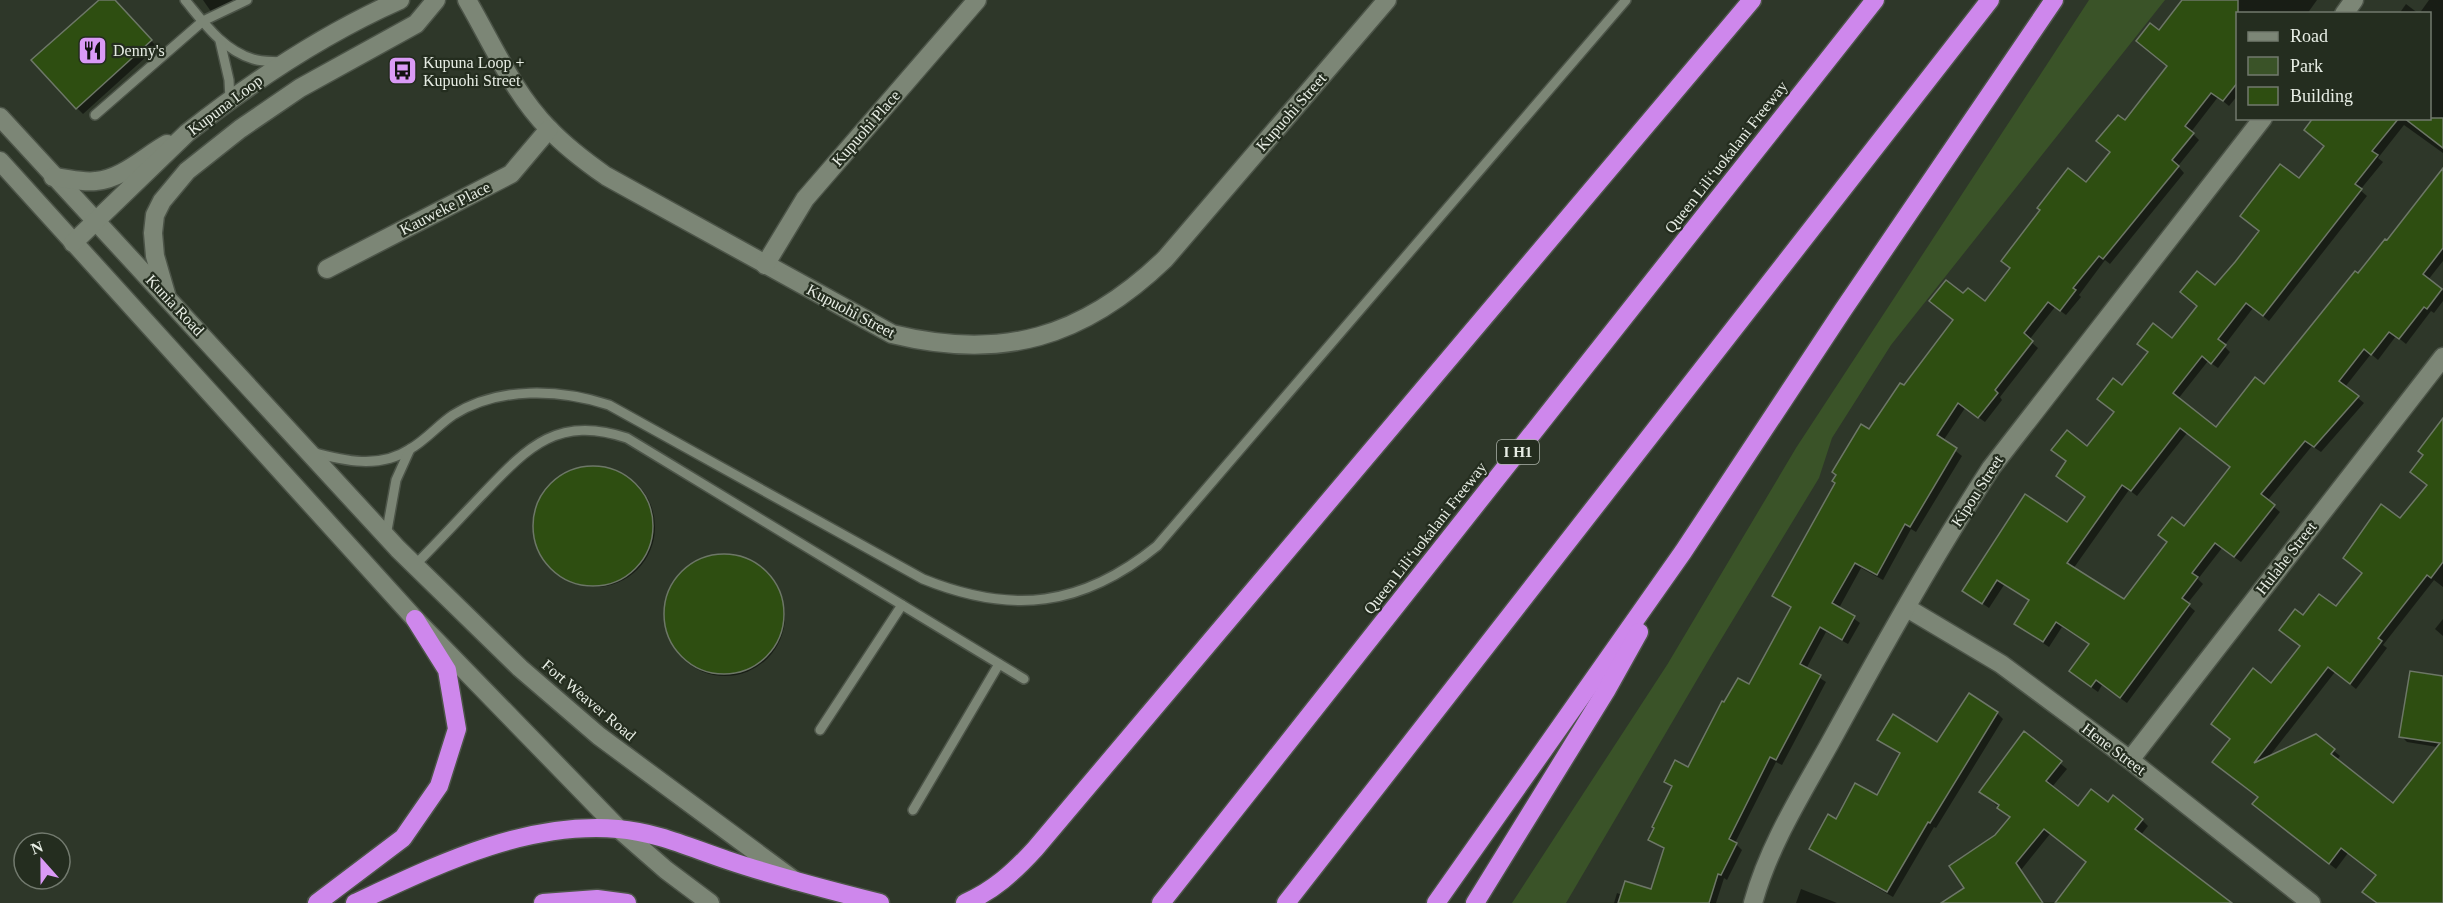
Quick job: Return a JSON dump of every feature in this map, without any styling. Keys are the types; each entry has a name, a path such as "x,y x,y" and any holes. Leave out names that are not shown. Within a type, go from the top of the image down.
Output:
{"highway":[{"path":"965,903 982,896 1001,882 1035,849 1752,0"},
{"name":"Queen Liliʻuokalani Freeway","path":"1161,903 1875,0"},
{"path":"1286,903 1990,0"},
{"path":"1436,903 1683,552 1856,291 2054,0"},
{"path":"1475,903 1606,692 1683,552"},
{"path":"317,903 403,838 440,786 456,729 447,670 415,620"},
{"path":"355,903 467,853 525,836 574,830 619,829 682,842 725,860 796,882 880,903"},
{"name":"Fort Weaver Road","path":"796,882 831,903"},
{"path":"543,903 597,899 627,903"}],"street":[{"name":"Kupuna Loop","path":"73,243 188,133 230,101 284,62 329,34 400,0"},
{"name":"Kupuna Loop","path":"166,296 156,256 153,233 155,215 162,201 187,171 240,129 300,88 416,24 436,0"},
{"name":"Kupuohi Street","path":"467,0 534,113 580,158 606,176 892,334 928,343 965,346 1002,345 1039,337 1074,324 1108,307 1138,285 1165,259 1387,0"},
{"name":"Kupuohi Place","path":"765,265 805,199 977,0"},
{"name":"Kunia Road","path":"0,117 348,494"},
{"name":"Kipou Street","path":"1754,903 1770,852 1847,711 1958,519 1991,468 2261,120"},
{"name":"Kauweke Place","path":"327,269 511,174 549,129"},
{"path":"53,177 88,182 110,178 188,133"},
{"name":"Kunia Road","path":"0,161 415,620"},
{"name":"Hulahe Street","path":"2130,760 2443,357"},
{"name":"Fort Weaver Road","path":"348,494 414,566 520,668 599,736 796,882"},
{"name":"Hene Street","path":"1908,608 2001,664 2130,760 2311,903"},
{"path":"415,620 619,829 666,870 710,903"}],"lane":[{"path":"185,0 220,41 255,60 284,62"},
{"path":"95,115 203,21 247,0"},
{"path":"310,452 366,462 388,459 410,449 454,414 479,403 506,396 560,393 609,405 923,579 952,591 1014,602 1076,593 1106,581 1133,566 1157,546 1626,0"},
{"path":"220,41 229,80 230,101"},
{"path":"414,566 528,449 541,441 562,434 584,430 598,431 627,438 1024,679"},
{"path":"386,536 396,480 410,449"},
{"path":"820,730 902,605"},
{"path":"913,810 999,664"}],"green space":[{"path":"2089,0 2165,0 1891,345 1832,438 1819,478 1566,903 1512,903 1667,665 1796,448"}],"building":[{"name":"Denny's","path":"99,0 115,0 152,40 76,109 31,60"},
{"path":"2182,0 2238,0 2236,85 2223,101 2211,93 2185,126 2194,133 2172,160 2179,166 2103,259 2099,256 2073,288 2076,290 2060,311 2048,302 2024,333 2033,341 1995,390 1998,393 1978,418 1958,403 1937,435 1957,448 1910,527 1905,524 1877,575 1855,563 1832,603 1855,616 1842,640 1820,627 1800,664 1821,675 1776,760 1770,757 1729,839 1737,843 1721,875 1718,874 1709,903 1618,903 1625,881 1651,889 1664,848 1648,840 1672,786 1664,782 1675,760 1688,767 1722,701 1724,702 1738,678 1749,684 1791,607 1772,596 1835,483 1832,481 1836,475 1832,472 1861,424 1869,429 1900,383 1904,385 1953,320 1929,301 1946,280 1963,293 1968,288 1985,301 2010,268 2001,261 2040,210 2037,208 2068,168 2086,182 2110,152 2096,141 2118,115 2125,120 2167,66 2136,41 2150,23 2159,30"},
{"path":"2443,118 2443,148 2407,120"},
{"path":"2312,120 2397,120 2372,151 2378,155 2355,184 2362,189 2263,316 2246,303 2218,339 2226,345 2211,364 2202,356 2173,393 2216,427 2255,377 2264,384 2355,271 2358,273 2385,239 2387,240 2443,168 2443,248 2423,274 2442,289 2427,309 2424,307 2399,339 2389,332 2371,355 2364,349 2339,381 2359,396 2314,447 2305,441 2261,494 2275,505 2234,557 2215,543 2192,573 2198,577 2182,598 2190,604 2120,698 2096,680 2091,687 2069,671 2089,644 2056,622 2043,642 2014,624 2029,600 1997,580 1982,604 1962,591 2025,494 2067,522 2085,497 2056,476 2066,461 2051,450 2067,430 2087,446 2114,412 2097,399 2113,378 2122,385 2148,352 2137,344 2153,323 2172,338 2197,306 2180,292 2197,271 2215,285 2259,231 2240,216 2280,164 2299,178 2324,146 2304,130","holes":["2180,428 2230,467 2184,526 2172,517 2158,535 2167,542 2124,599 2067,563 2122,485 2131,491"]},
{"path":"2443,418 2443,562 2431,578 2427,575 2378,638 2382,641 2350,684 2328,667 2254,763 2316,734 2335,749 2331,754 2393,803 2440,743 2399,737 2410,671 2443,676 2443,903 2377,903 2362,892 2376,875 2341,848 2329,864 2252,804 2258,797 2212,762 2230,739 2211,724 2253,668 2271,683 2300,646 2279,630 2295,609 2303,615 2319,594 2336,606 2362,573 2343,558 2381,504 2400,518 2427,485 2410,472 2423,455 2418,451"},
{"path":"593,466 616,470 636,483 649,503 653,526 649,549 636,569 616,582 593,586 570,582 550,569 537,549 533,526 537,503 550,483 570,470"},
{"path":"724,554 747,558 767,571 780,591 784,614 780,637 767,657 747,670 724,674 701,670 681,657 668,637 664,614 668,591 681,571 701,558"},
{"path":"1969,693 1998,712 1930,823 1928,822 1887,892 1809,849 1828,814 1836,819 1855,783 1877,795 1900,753 1877,740 1893,714 1937,742"},
{"path":"2024,731 2062,761 2046,781 2078,806 2091,789 2108,802 2113,795 2143,819 2135,829 2232,903 2055,903 2086,862 2044,829 2016,863 2043,903 1941,903 1964,888 1949,866 1995,835 2010,817 1997,808 1999,805 1979,792"}],"place":[{"name":"Denny's","path":"92,50"},
{"name":"Kupuna Loop + Kupuohi Street","path":"402,71"}]}
